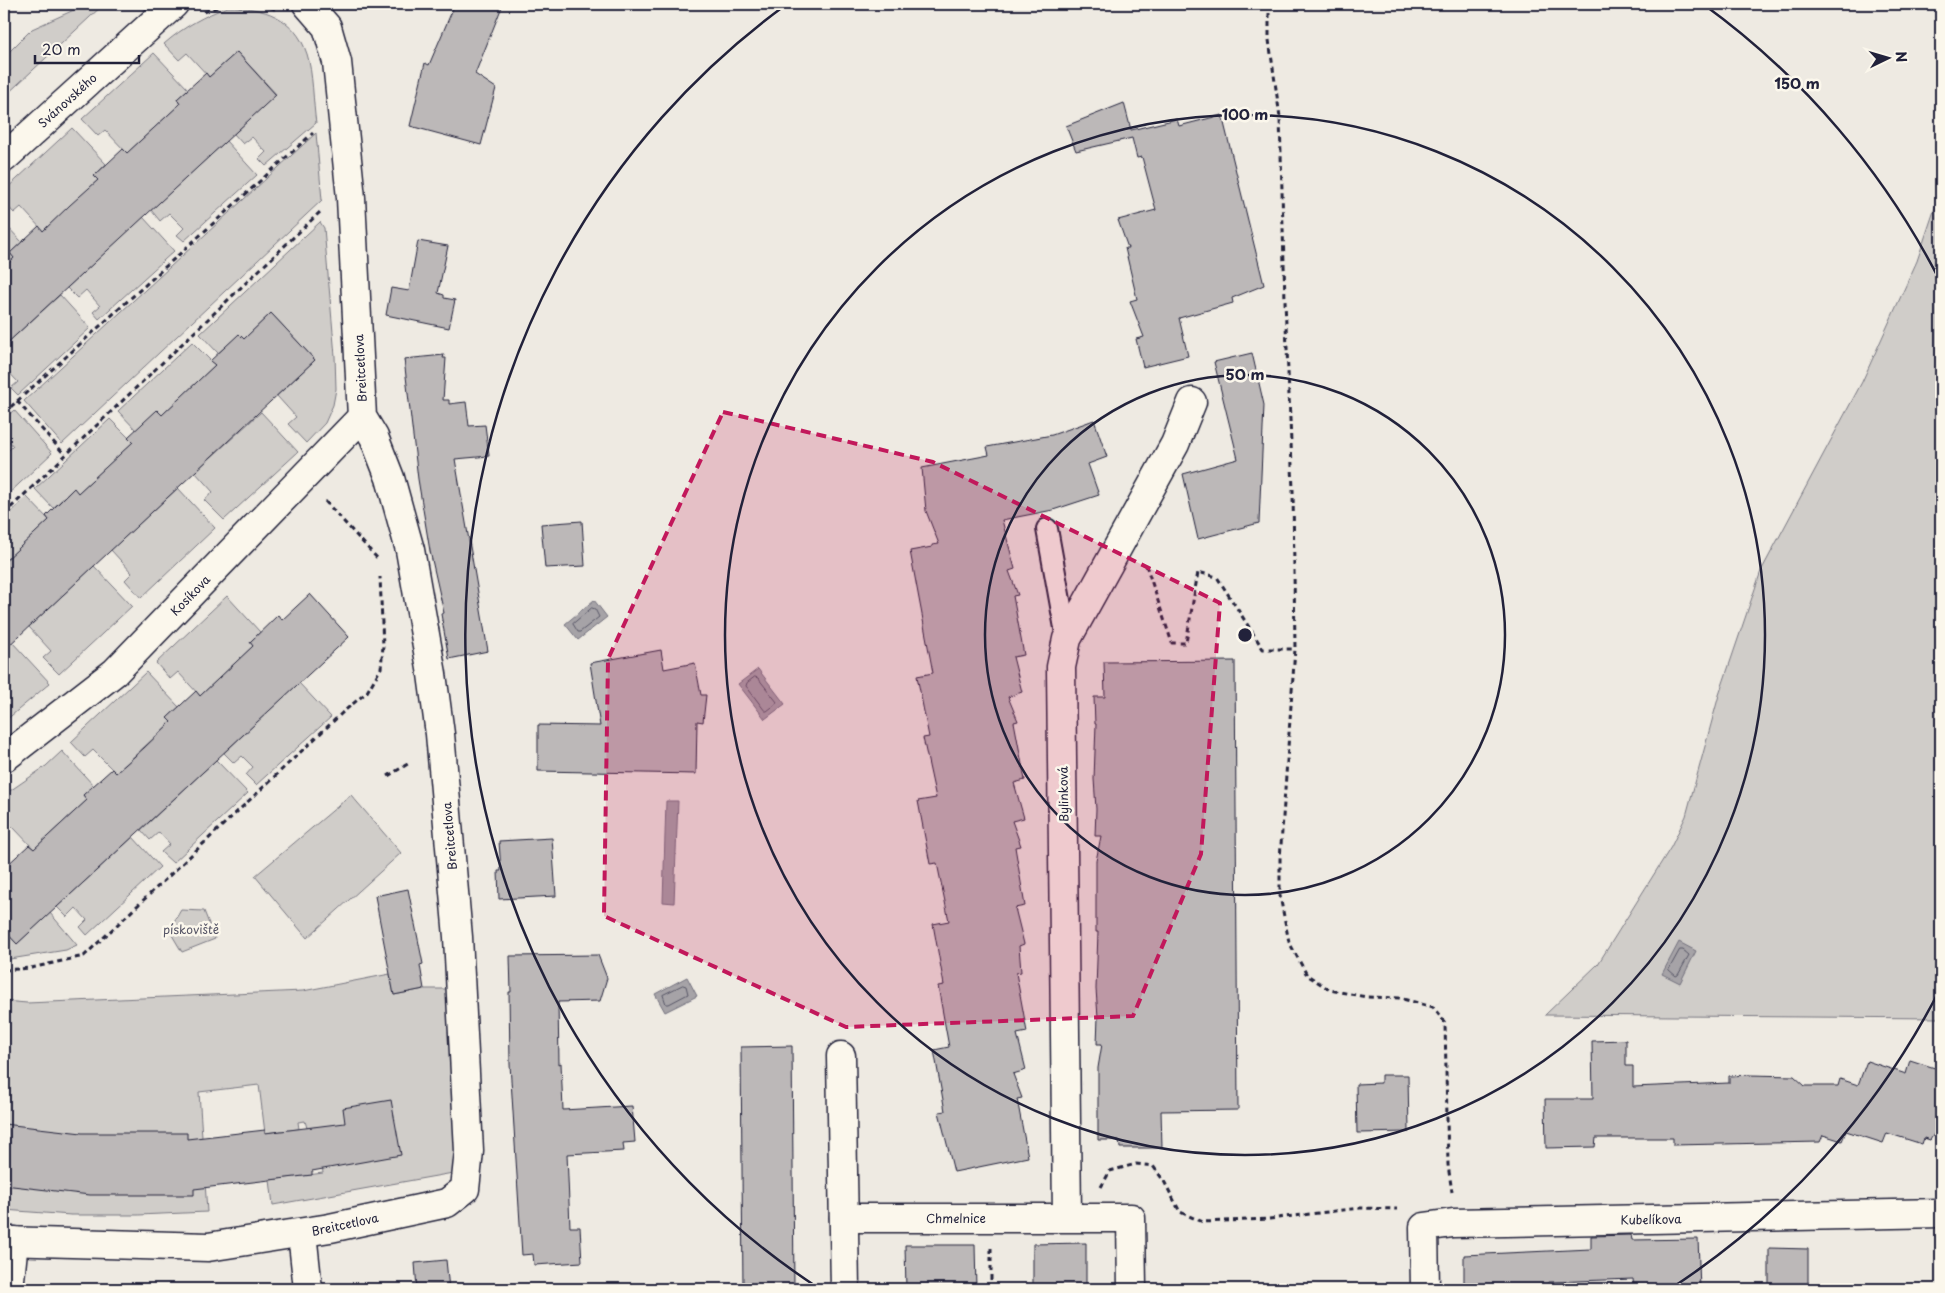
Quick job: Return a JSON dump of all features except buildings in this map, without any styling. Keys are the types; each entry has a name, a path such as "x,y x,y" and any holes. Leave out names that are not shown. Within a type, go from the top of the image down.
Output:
{"street":[{"name":"Svánovského","path":"4,158 174,4"},
{"name":"Breitcetlova","path":"9,1241 208,1247 302,1233 447,1203 464,1189 469,1151 457,928 440,734 432,674 410,550 390,478 374,437 362,417 351,198 338,62 327,27 307,4"},
{"name":"Bylinková","path":"1068,1217 1061,667 1067,639 1174,444 1192,402"},
{"name":"Kosíkova","path":"4,758 115,672 362,417"},
{"path":"841,1056 845,1289"},
{"name":"Kubelíkova","path":"1424,1227 1453,1223 1941,1213"},
{"name":"Chmelnice","path":"844,1218 1131,1218 1132,1289"},
{"path":"1424,1227 1425,1289"},
{"path":"302,1233 308,1289"},
{"path":"9,1241 9,1289"}],"lane":[{"path":"1047,529 1067,639"}],"path":[{"path":"1269,4 1268,40 1280,117 1293,490 1294,649 1280,860 1280,896 1290,942 1308,975 1330,990 1366,997 1399,998 1433,1007 1444,1023 1448,1164 1452,1194"},
{"path":"4,413 313,132"},
{"path":"4,514 326,206 351,198"},
{"path":"17,401 65,455"},
{"path":"320,495 379,561 380,566"},
{"path":"1123,536 1140,549 1172,643 1186,643 1198,572 1217,577 1263,649 1294,649"},
{"path":"4,970 31,968 84,956 342,713 367,692 381,668 383,646 380,572"},
{"path":"1098,1217 1101,1187 1110,1170 1136,1164 1153,1166 1164,1181 1180,1212 1202,1222 1269,1219 1360,1208 1408,1209 1424,1227"},
{"path":"991,1256 992,1289"}],"highlighted area":[{"path":"723,412 933,462 1220,603 1201,854 1133,1016 846,1027 604,916 608,659"}],"green space":[{"path":"87,4 104,4 4,97 4,57 32,29"},
{"path":"228,7 265,12 286,23 302,41 309,61 316,123 266,166 259,159 266,152 252,137 243,144 234,134 276,94 237,52 209,77 187,53 179,60 164,44 194,22"},
{"path":"154,53 188,89 177,99 180,104 127,153 105,130 98,136 82,119"},
{"path":"72,128 106,164 94,176 98,180 43,231 21,207 14,213 4,202 4,191"},
{"path":"316,133 322,200 62,444 24,401"},
{"path":"226,141 257,175 184,241 177,235 184,228 169,213 160,221 151,210"},
{"path":"1941,190 1941,1018 1545,1015 1598,964 1671,847 1686,816 1719,695 1761,571 1862,382 1917,261"},
{"path":"143,217 174,251 99,319 93,312 100,306 86,290 77,298 67,288"},
{"path":"320,222 324,228 336,389 333,405 325,423 306,443 288,424 296,417 277,396 315,360 271,313 244,339 239,335 218,353 200,334"},
{"path":"4,223 22,242 10,253 14,258 4,267"},
{"path":"60,295 90,328 18,395 11,388 18,382 4,367 4,346"},
{"path":"192,342 215,365 162,415 136,430 118,411"},
{"path":"14,410 52,453 4,498 4,455 13,446 4,435 4,419"},
{"path":"261,412 298,452 224,520 204,500 213,492 195,472"},
{"path":"110,419 133,442 78,493 73,489 53,508 35,489"},
{"path":"178,488 215,528 141,598 125,580 132,573 111,550"},
{"path":"27,497 49,520 4,562 4,519"},
{"path":"94,566 132,606 59,674 43,658 51,651 29,627"},
{"path":"227,596 260,632 250,642 253,646 200,696 178,672 170,679 156,663"},
{"path":"12,642 50,683 5,721 4,650"},
{"path":"146,672 179,707 167,718 171,722 116,773 93,750 85,757 71,742"},
{"path":"299,683 331,717 256,785 246,775 253,767 242,756 234,763 224,753"},
{"path":"62,751 94,786 83,795 87,800 34,849 12,826 4,833 4,795 46,766"},
{"path":"216,760 248,793 173,863 161,852 170,844 159,832 150,840 141,830"},
{"path":"351,795 401,853 307,938 255,876"},
{"path":"133,837 160,867 87,935 80,927 87,920 76,908 67,917 57,907"},
{"name":"pískoviště","path":"181,910 204,911 215,939 182,952 169,930"},
{"path":"50,913 77,945 66,950 4,960 4,930 17,944"},
{"path":"390,974 394,995 424,989 448,989 458,1167 453,1173 273,1205 270,1180 323,1173 317,1127 307,1128 305,1121 298,1122 299,1129 265,1133 259,1085 199,1092 207,1212 71,1215 4,1210 4,1001 27,1003 303,991"}],"water":[{"path":"594,600 607,617 578,640 565,624"},
{"path":"758,669 785,704 765,719 738,684"},
{"path":"666,801 678,801 674,903 663,902"},
{"path":"1679,942 1696,951 1680,983 1662,974"},
{"path":"687,977 697,996 665,1012 655,994"}]}
